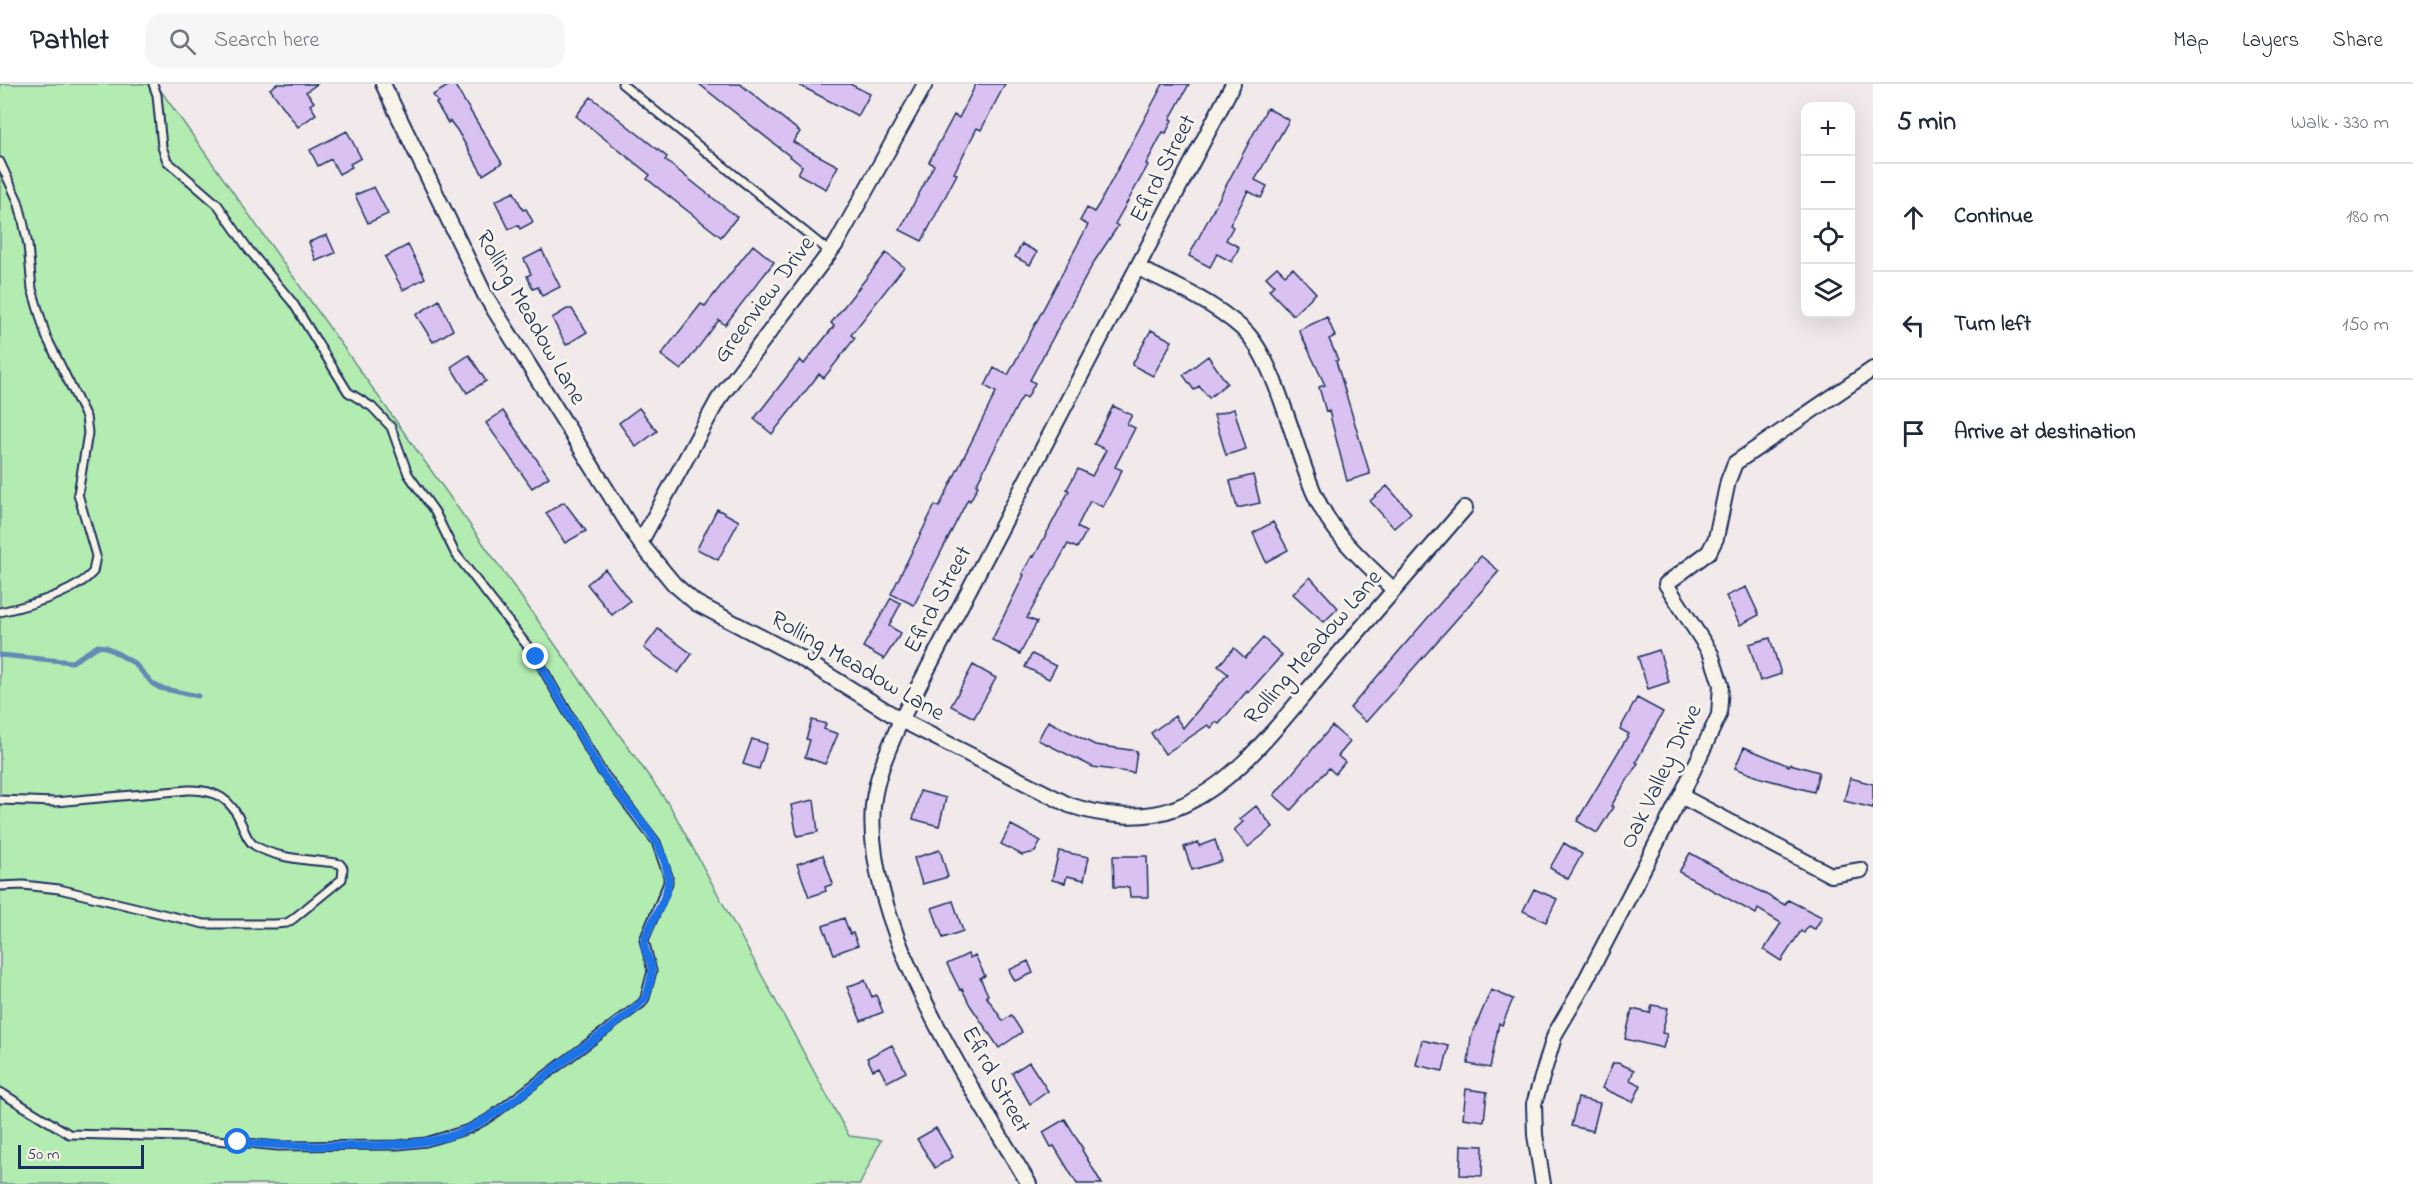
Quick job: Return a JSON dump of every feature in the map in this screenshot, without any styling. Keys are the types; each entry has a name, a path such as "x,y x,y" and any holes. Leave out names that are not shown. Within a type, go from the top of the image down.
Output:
{"street":[{"name":"Rolling Meadow Lane","path":"383,84 485,295 640,543 674,584 696,603 799,657 901,720 1069,805 1094,814 1148,814 1174,808 1198,797 1221,782 1241,764 1465,508"},
{"name":"Greenview Drive","path":"640,543 718,400 830,252 925,84"},
{"name":"Efird Street","path":"1029,1184 968,1080 906,961 881,885 872,832 877,779 901,720 1233,84"},
{"path":"1138,268 1186,290 1214,307 1245,332 1265,359 1314,493 1329,523 1351,550 1394,590"},
{"name":"Oak Valley Drive","path":"1543,1184 1535,1135 1534,1104 1555,1034 1578,995 1681,796 1719,716 1721,685 1711,654 1666,584 1709,552 1716,538 1728,481 1735,463 1873,369"},
{"path":"1681,796 1831,875 1861,870"}],"lane":[{"path":"0,1092 61,1130 79,1135 185,1137 278,1146 398,1145 426,1142 448,1136 469,1129 510,1104 538,1080 642,1003 652,971 644,940 668,884 668,876 656,842 600,770 536,657 455,553 435,512 408,474 391,427 372,407 348,392 293,303 249,250 219,205 167,161 162,147 158,95 153,84"},
{"path":"622,84 830,252"},
{"path":"0,162 18,201 22,216 28,245 32,289 46,336 86,417 88,433 78,494 96,556 93,572 78,584 48,598 0,612"},
{"path":"0,800 55,802 188,790 217,793 230,803 249,840 254,845 279,854 340,864 343,874 342,879 293,919 287,923 275,924 204,924 59,889 23,885 0,886"}],"green space":[{"path":"0,84 156,84 670,806 849,1136 881,1140 860,1184 0,1184"}],"building":[{"path":"277,84 317,84 306,92 314,102 310,105 316,114 298,127 270,89"},
{"path":"454,84 502,163 483,175 457,130 450,121 448,123 433,95"},
{"path":"699,84 740,84 800,132 793,142 838,166 826,189 798,174 802,166"},
{"path":"797,84 850,84 870,94 858,116"},
{"path":"976,84 1005,84 981,130 977,128 954,173 957,174 922,241 900,230 934,165 929,162 954,115 959,118"},
{"path":"1163,84 1189,84 1170,119 1172,120 1166,133 1163,132 1146,164 1148,165 1115,224 1118,226 1094,262 1030,380 1035,383 1027,398 1023,396 1018,404 976,485 978,486 970,501 968,499 914,605 891,594 935,505 939,507 996,392 985,386 994,368 1008,375 1088,225 1080,221 1087,208 1094,212 1099,204"},
{"path":"591,97 667,157 665,160 737,217 721,237 647,179 650,175 576,116"},
{"path":"1267,108 1289,120 1255,180 1267,186 1261,198 1248,191 1230,225 1233,227 1226,240 1239,247 1232,262 1217,254 1210,267 1189,256"},
{"path":"347,131 361,158 350,164 352,167 339,174 331,159 318,166 310,150"},
{"path":"374,187 388,214 368,223 355,195"},
{"path":"514,192 523,210 526,209 533,222 520,229 518,225 509,229 495,201"},
{"path":"327,235 335,253 316,261 309,242"},
{"path":"1022,244 1037,252 1030,265 1015,257"},
{"path":"408,245 425,278 403,290 385,257"},
{"path":"753,245 774,262 725,325 719,320 681,370 661,355 701,304 705,306"},
{"path":"542,250 560,287 542,296 538,287 533,289 527,276 531,274 524,259"},
{"path":"886,253 904,267 851,335 855,338 824,378 819,374 772,434 754,419 800,360 804,364 834,326 831,323"},
{"path":"1277,267 1285,275 1293,268 1316,293 1293,315 1269,290 1274,285 1266,277"},
{"path":"439,300 453,330 433,342 416,315"},
{"path":"567,309 572,309 587,332 566,345 552,318"},
{"path":"1327,317 1335,336 1329,339 1338,360 1336,361 1370,474 1347,481 1329,411 1326,412 1319,387 1325,385 1299,330"},
{"path":"1151,330 1172,341 1153,376 1132,365"},
{"path":"469,355 486,381 467,393 451,367"},
{"path":"1208,356 1227,383 1209,398 1199,386 1194,390 1183,375"},
{"path":"1113,406 1132,415 1127,424 1135,428 1115,467 1122,470 1103,507 1090,501 1077,527 1086,532 1077,548 1068,544 1028,616 1027,618 1037,622 1020,654 992,640 1024,575 1022,574 1032,556 1034,557 1078,469 1092,476 1106,450 1094,444"},
{"path":"639,408 657,431 636,447 619,423"},
{"path":"1234,409 1246,449 1226,455 1214,415"},
{"path":"503,411 549,477 532,488 486,423"},
{"path":"1253,475 1260,503 1237,508 1230,481"},
{"path":"1387,486 1411,513 1394,528 1370,501"},
{"path":"564,502 586,531 565,543 546,513"},
{"path":"717,509 739,521 718,560 697,549"},
{"path":"1273,522 1288,550 1266,562 1253,533"},
{"path":"1481,556 1499,571 1366,722 1350,708"},
{"path":"605,569 630,601 612,615 587,584"},
{"path":"1310,577 1338,608 1324,622 1293,594"},
{"path":"1746,587 1759,615 1740,625 1726,596"},
{"path":"891,598 901,603 889,626 901,633 884,659 863,647"},
{"path":"658,629 692,654 678,673 644,648"},
{"path":"1263,638 1282,655 1219,724 1216,722 1211,728 1208,725 1165,754 1151,733 1175,716 1183,728 1228,674 1218,666 1234,648 1245,658"},
{"path":"1770,638 1781,674 1760,681 1749,644"},
{"path":"1659,650 1669,682 1648,689 1638,657"},
{"path":"1032,654 1056,666 1049,679 1025,667"},
{"path":"973,665 996,678 974,718 951,706"},
{"path":"1637,698 1663,712 1636,762 1638,763 1597,833 1577,821 1629,734 1620,729"},
{"path":"812,720 826,724 824,729 838,734 825,764 805,757 810,740 806,739"},
{"path":"1048,721 1095,745 1137,751 1134,773 1093,767 1038,740"},
{"path":"1332,726 1350,742 1338,756 1345,762 1335,774 1329,768 1291,810 1274,795"},
{"path":"752,739 767,744 759,769 743,764"},
{"path":"1744,747 1789,766 1790,764 1819,772 1814,792 1761,778 1735,768"},
{"path":"1850,778 1873,784 1873,808 1844,801"},
{"path":"920,791 946,798 939,826 913,819"},
{"path":"814,800 818,832 797,836 791,805"},
{"path":"1256,806 1273,827 1248,847 1234,830 1243,822 1240,819"},
{"path":"1011,825 1041,841 1035,852 1022,855 1001,844"},
{"path":"1215,840 1222,861 1192,870 1184,847 1198,842 1199,846"},
{"path":"1564,843 1582,854 1568,879 1550,868"},
{"path":"940,850 948,877 922,884 914,858"},
{"path":"1059,851 1089,857 1084,880 1067,876 1065,883 1052,880"},
{"path":"1690,853 1785,905 1788,900 1822,917 1815,929 1808,926 1804,933 1801,931 1781,961 1764,950 1781,923 1758,909 1756,914 1679,872"},
{"path":"823,855 833,884 825,887 826,891 809,897 797,864"},
{"path":"1113,856 1147,856 1148,897 1130,897 1129,887 1114,887"},
{"path":"1534,889 1557,899 1546,922 1523,911"},
{"path":"953,901 963,931 943,938 932,908"},
{"path":"844,918 850,934 853,933 858,945 834,954 823,926"},
{"path":"968,954 970,958 975,955 985,976 980,978 988,995 986,996 1003,1021 1011,1015 1022,1032 999,1048 962,989 960,990 947,964"},
{"path":"1028,961 1033,973 1015,981 1009,970"},
{"path":"865,980 872,997 876,995 883,1012 861,1021 847,987"},
{"path":"1491,990 1513,999 1502,1025 1499,1023 1490,1068 1468,1064 1471,1037"},
{"path":"1652,1005 1668,1008 1662,1033 1667,1034 1663,1048 1625,1039 1632,1009 1650,1013"},
{"path":"1422,1040 1449,1046 1443,1071 1416,1065"},
{"path":"892,1045 906,1072 887,1082 879,1067 873,1070 867,1058"},
{"path":"1029,1062 1048,1091 1030,1104 1012,1073"},
{"path":"1613,1063 1634,1070 1630,1080 1641,1085 1633,1102 1602,1088"},
{"path":"1466,1089 1487,1092 1484,1121 1463,1118"},
{"path":"1578,1098 1600,1103 1593,1131 1571,1126"},
{"path":"1065,1119 1102,1184 1077,1184 1054,1146 1051,1147 1043,1132"},
{"path":"936,1128 953,1157 935,1168 917,1139"},
{"path":"1461,1145 1483,1146 1482,1176 1460,1175"}],"waterway":[{"path":"0,655 72,662 98,646 106,647 134,663 153,684 160,688 198,696"}],"route":[{"path":"238,1142 278,1146 398,1145 426,1142 469,1129 510,1104 531,1085 642,1003 652,971 644,940 667,890 668,876 665,865 656,842 600,770 536,657"}]}
